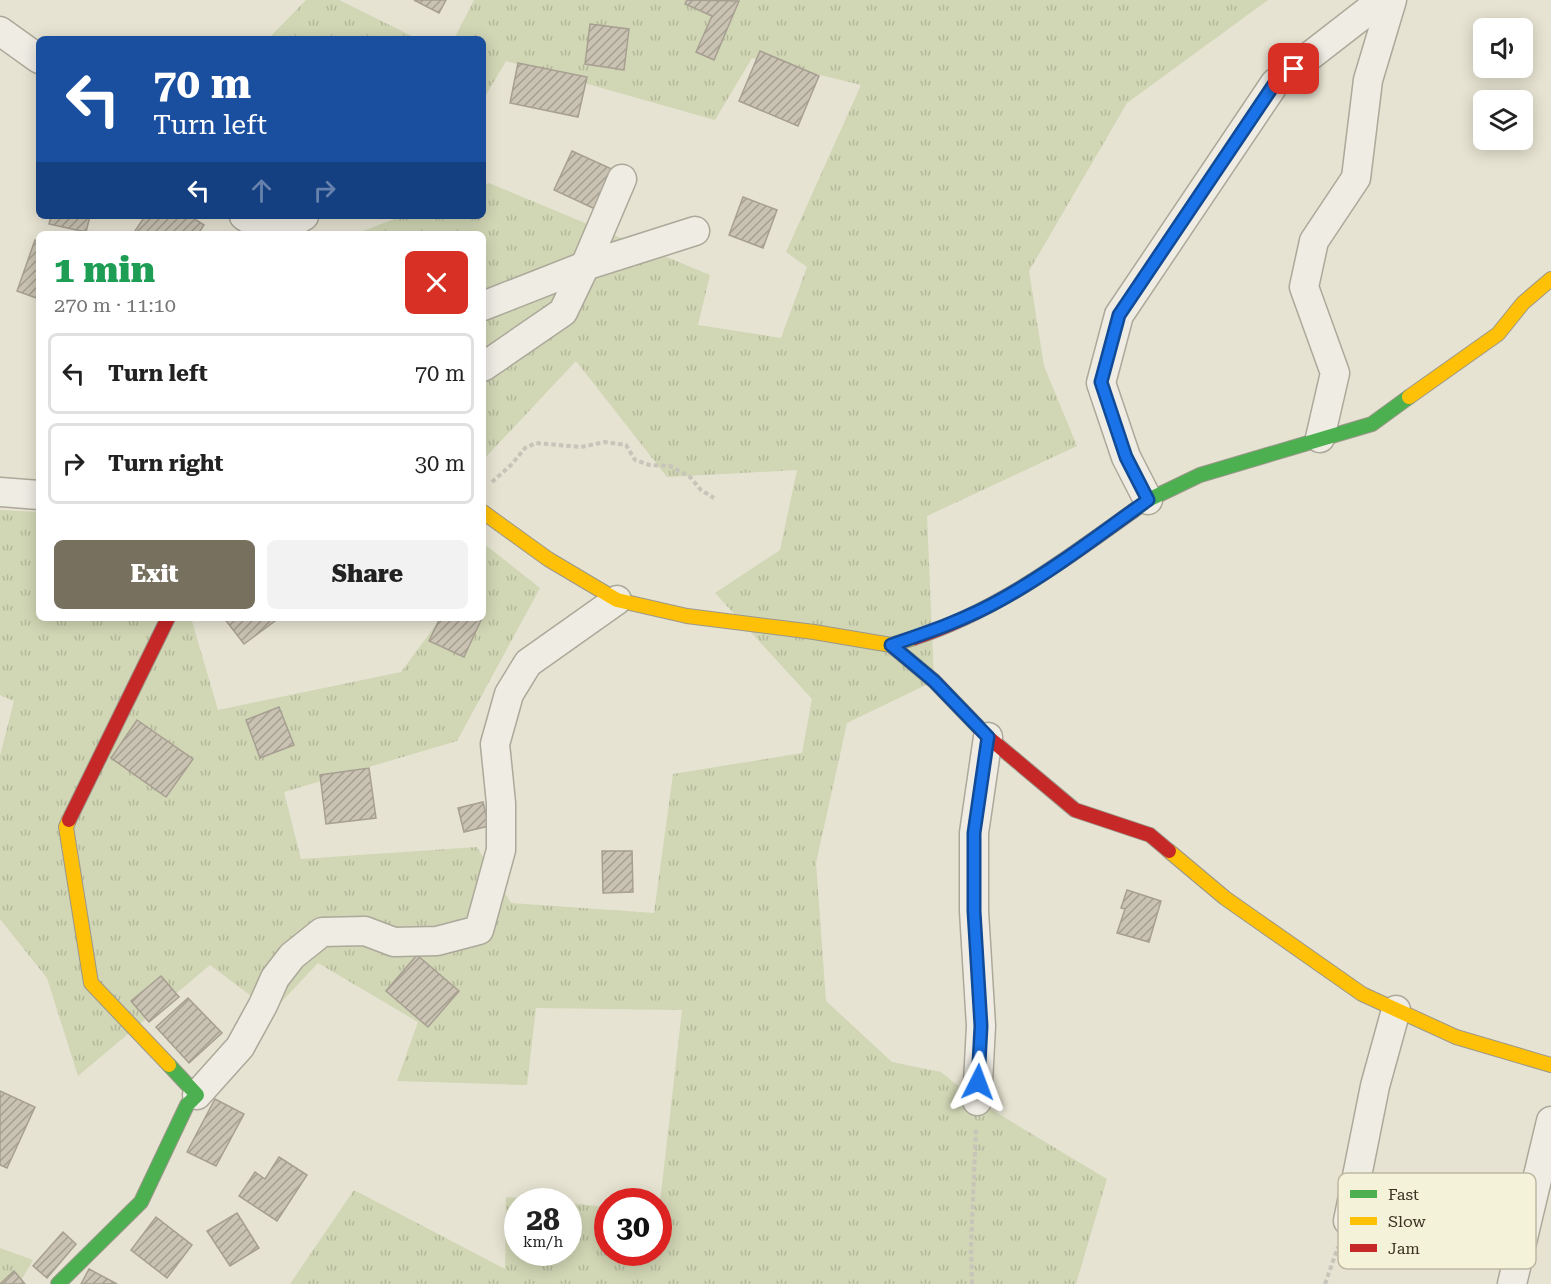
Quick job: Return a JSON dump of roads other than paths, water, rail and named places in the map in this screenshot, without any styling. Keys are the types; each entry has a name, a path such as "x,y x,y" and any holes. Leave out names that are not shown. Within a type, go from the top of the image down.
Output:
{"street":[{"path":"1148,500 1126,457 1101,382 1119,315 1275,83 1382,0"},
{"path":"1320,438 1335,373 1304,287 1314,241 1356,178 1368,80 1392,0"},
{"path":"0,31 36,57"},
{"path":"486,365 563,312 622,179"},
{"path":"249,219 268,231"},
{"path":"275,231 299,219"},
{"path":"486,305 585,266 695,231"},
{"path":"486,514 548,559 617,600 687,616 814,632 891,645 941,628 1001,600 1055,567 1148,500 1200,475 1372,424 1498,334 1523,303 1551,279"},
{"path":"0,492 36,495"},
{"path":"57,1284 141,1202 187,1105 240,1047 275,978 292,956 322,932 365,931 394,942 437,941 479,930 501,850 501,803 495,744 509,693 528,663 617,600"},
{"path":"167,621 66,827 91,983 197,1095"},
{"path":"891,645 934,681 988,737 1075,810 1150,835 1225,898 1362,994 1455,1037 1551,1065"},
{"path":"977,1101 981,1026 974,911 974,833 988,737"},
{"path":"1358,1173 1375,1086 1396,1010"},
{"path":"1536,1184 1551,1121"},
{"path":"1512,1284 1516,1269"}]}
